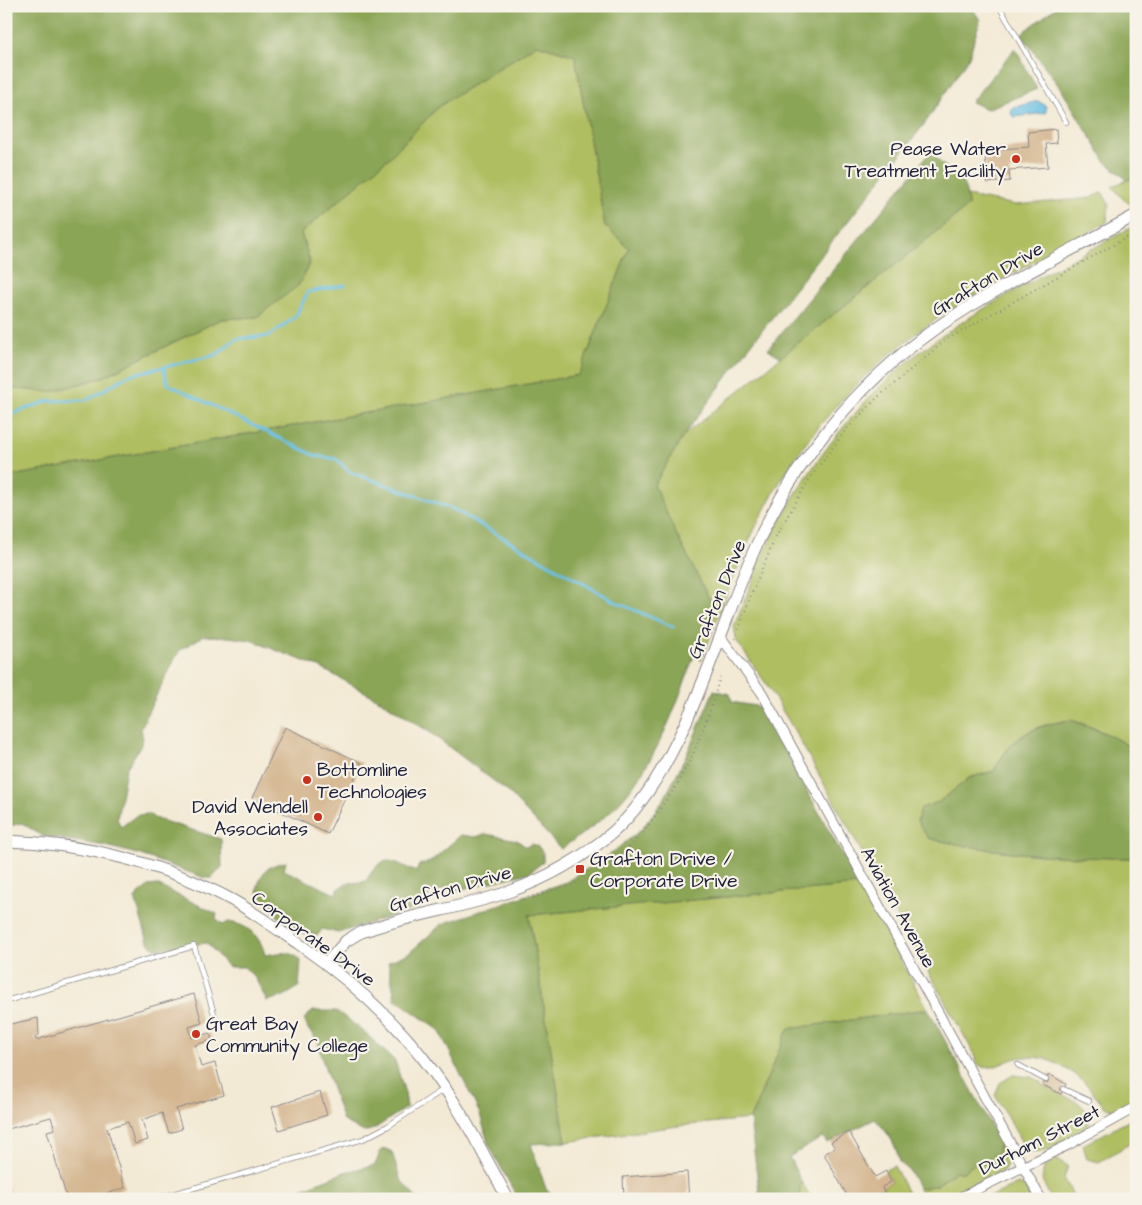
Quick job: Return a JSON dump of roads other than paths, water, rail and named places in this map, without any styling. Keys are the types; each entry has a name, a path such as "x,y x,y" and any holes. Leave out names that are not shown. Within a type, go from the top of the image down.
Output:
{"street":[{"name":"Grafton Drive","path":"326,964 346,941 360,933 510,892 569,864 614,831 632,812 659,775 694,699 752,556 788,486 818,442 852,401 889,366 937,327 1034,269 1136,215"},
{"name":"Aviation Avenue","path":"720,636 762,694 1041,1199"},
{"name":"Corporate Drive","path":"6,841 87,851 162,870 232,900 326,964 388,1018 425,1061 445,1088 508,1199"},
{"name":"Durham Street","path":"957,1199 1024,1167 1136,1107"}],"lane":[{"path":"999,6 1066,122"},
{"path":"6,1002 194,946 215,1017"},
{"path":"1018,1065 1046,1080"},
{"path":"156,1199 364,1139 388,1126 445,1088"},
{"path":"1063,1090 1089,1100"},
{"path":"6,1183 11,1199"}],"water":[{"path":"1038,101 1046,106 1046,113 1014,117 1011,114 1012,108"}],"waterway":[{"path":"6,416 48,401 87,400 129,375 216,355 236,339 269,336 295,317 308,292 345,285"},
{"path":"163,367 168,384 316,456 336,459 350,472 453,509 614,601 673,627"}],"place":[{"name":"Pease Water Treatment Facility","path":"1016,159"},
{"name":"Bottomline Technologies","path":"307,780"},
{"name":"David Wendell Associates","path":"318,817"},
{"name":"Grafton Drive / Corporate Drive","path":"580,869"},
{"name":"Great Bay Community College","path":"196,1034"}]}
